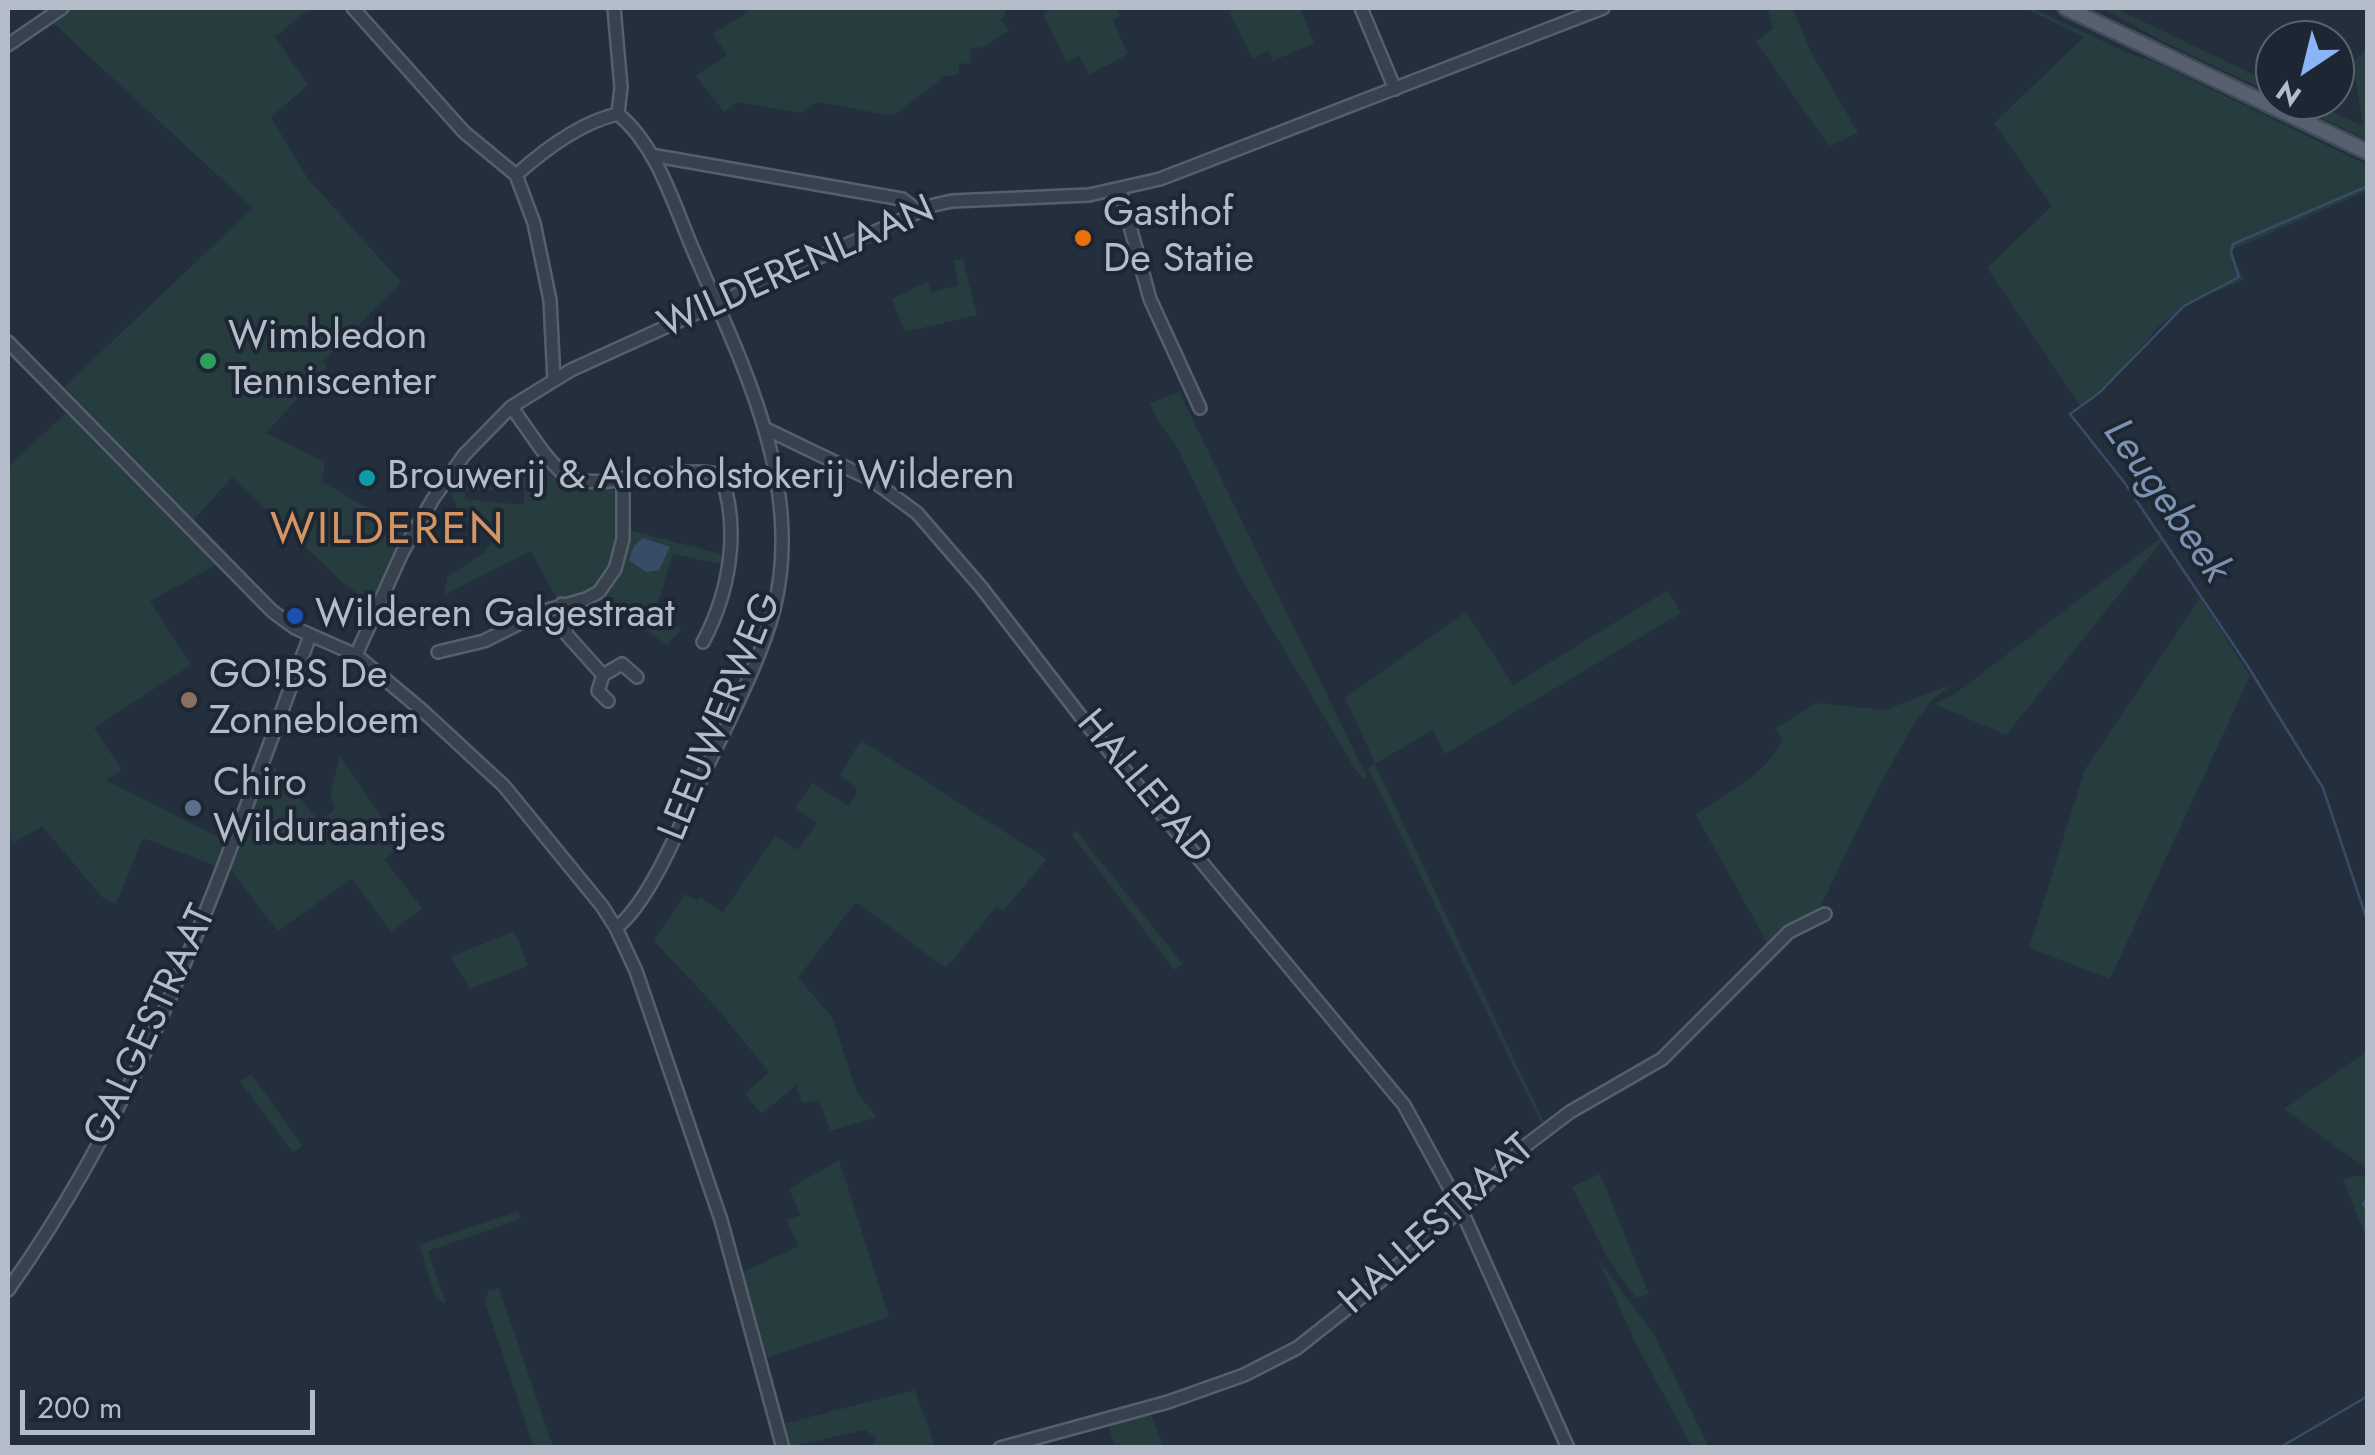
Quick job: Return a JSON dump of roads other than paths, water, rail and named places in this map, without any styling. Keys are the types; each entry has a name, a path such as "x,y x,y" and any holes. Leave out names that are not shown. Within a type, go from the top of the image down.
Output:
{"main road":[{"path":"2066,8 2368,152"}],"street":[{"path":"8,45 62,8"},
{"path":"354,8 464,132 516,175 534,223 550,300 554,380"},
{"path":"516,175 594,122 618,114 621,87 614,8"},
{"path":"1361,8 1394,89"},
{"name":"WILDERENLAAN","path":"356,656 402,553 464,455 510,407 554,380 918,211 952,201 1060,198 1120,190 1160,179 1603,8"},
{"name":"LEEUWERWEG","path":"616,928 630,914 665,856 747,676 774,609 782,568 782,518 766,429 651,155 636,129 618,114"},
{"path":"651,155 902,199 918,211"},
{"path":"1120,190 1150,299 1200,408"},
{"path":"8,342 254,595 285,622 356,656 489,770 616,928 636,971 722,1220 782,1448"},
{"path":"510,407 568,477 576,480 698,473 720,476 730,523 727,582 718,615 704,642"},
{"name":"HALLEPAD","path":"766,429 887,489 917,513 1089,727 1404,1105 1461,1209 1568,1448"},
{"path":"438,652 484,640 562,604 594,596 611,577 623,539 623,478"},
{"path":"562,604 567,635 603,675"},
{"name":"GALGESTRAAT","path":"8,1290 91,1159 158,1030 207,912 310,636"},
{"path":"608,702 598,691 603,675 622,664 637,676"},
{"name":"HALLESTRAAT","path":"1000,1448 1168,1402 1274,1362 1309,1340 1461,1209 1544,1131 1670,1052 1778,942 1825,914"}],"water":[{"path":"643,538 670,547 659,570 646,572 629,560 634,546"}],"waterway":[{"name":"Leugebeek","path":"2368,186 2233,244 2231,253 2239,277 2184,306 2099,393 2070,414 2124,482 2247,665 2323,788 2368,923"},
{"name":"Leugebeek","path":"2368,1199 2363,1203 2368,1214"},
{"name":"Leugebeek","path":"2279,1448 2368,1396"}],"place":[{"name":"Gasthof De Statie","path":"1083,238"},
{"name":"Wimbledon Tenniscenter","path":"208,361"},
{"name":"Brouwerij & Alcoholstokerij Wilderen","path":"367,478"},
{"name":"Wilderen Galgestraat","path":"295,616"},
{"name":"GO!BS De Zonnebloem","path":"189,700"},
{"name":"Chiro Wilduraantjes","path":"193,808"}],"district":[{"name":"WILDEREN","path":"388,532"}]}
